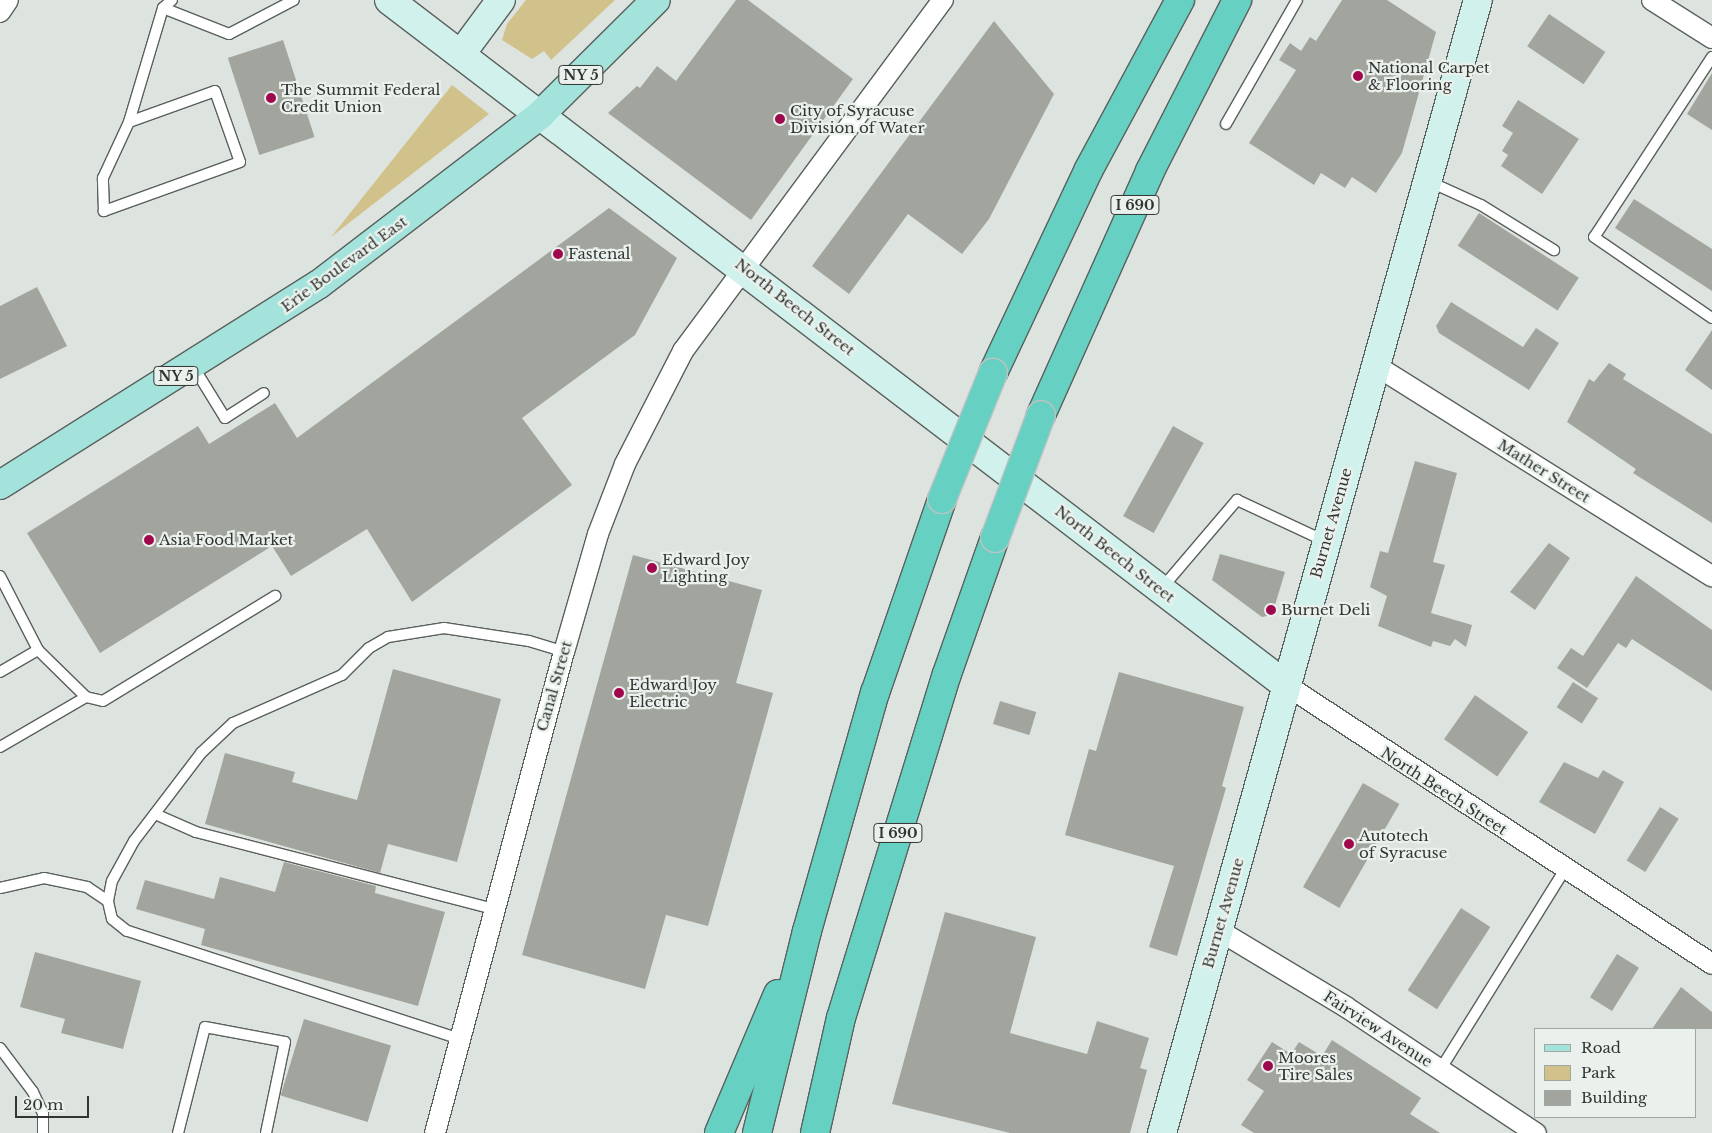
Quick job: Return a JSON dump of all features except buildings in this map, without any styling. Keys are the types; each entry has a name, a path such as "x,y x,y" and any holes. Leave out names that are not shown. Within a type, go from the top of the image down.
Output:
{"highway":[{"path":"757,1133 807,931 875,693 942,499 993,373 1089,168 1180,0"},
{"name":"I 690","path":"815,1133 844,1008 947,674 1041,415 1150,171 1237,0"},
{"path":"719,1133 807,931"}],"main road":[{"name":"Erie Boulevard East","path":"0,485 193,366 318,285 540,114 656,0"}],"street":[{"path":"0,12 8,0"},
{"name":"North Beech Street","path":"389,0 744,268 1286,685 1712,964"},
{"path":"461,54 501,0"},
{"name":"Canal Street","path":"435,1133 497,910 564,652 598,534 625,464 683,352 943,0"},
{"name":"Burnet Avenue","path":"1162,1133 1478,0"},
{"path":"1652,0 1712,38"},
{"name":"Mather Street","path":"1375,365 1712,576"},
{"name":"Fairview Avenue","path":"1218,930 1536,1133"}],"lane":[{"path":"129,122 215,91 240,162 104,211 103,178 129,122 164,8 172,0"},
{"path":"164,8 229,34 294,0"},
{"path":"1226,124 1297,0"},
{"path":"1712,57 1594,237 1712,318"},
{"path":"1427,180 1481,205 1554,250"},
{"path":"193,366 225,418 264,393"},
{"path":"1161,589 1237,500 1326,542"},
{"path":"0,576 2,591 38,650 86,697 103,701 275,596"},
{"path":"460,1039 127,932 112,919 108,901 112,881 155,814 200,753 233,723 342,675 369,648 388,638 444,628 529,641 564,652"},
{"path":"0,672 38,650"},
{"path":"0,747 86,697"},
{"path":"155,814 196,832 497,910"},
{"path":"1440,1070 1565,869"},
{"path":"0,888 44,878 87,887 108,901"},
{"path":"178,1133 205,1027 285,1042 266,1133"},
{"path":"0,1048 33,1092 43,1113 43,1133"}],"green space":[{"path":"526,0 615,0 551,60 544,51 532,59 502,40 507,24"},
{"path":"452,85 489,114 331,237"}],"place":[{"name":"National Carpet & Flooring","path":"1358,76"},
{"name":"The Summit Federal Credit Union","path":"271,98"},
{"name":"City of Syracuse Division of Water","path":"780,119"},
{"name":"Fastenal","path":"558,254"},
{"name":"Asia Food Market","path":"149,540"},
{"name":"Edward Joy Lighting","path":"652,568"},
{"name":"Burnet Deli","path":"1271,610"},
{"name":"Edward Joy Electric","path":"619,693"},
{"name":"Autotech of Syracuse","path":"1349,844"},
{"name":"Moores Tire Sales","path":"1268,1066"}]}
